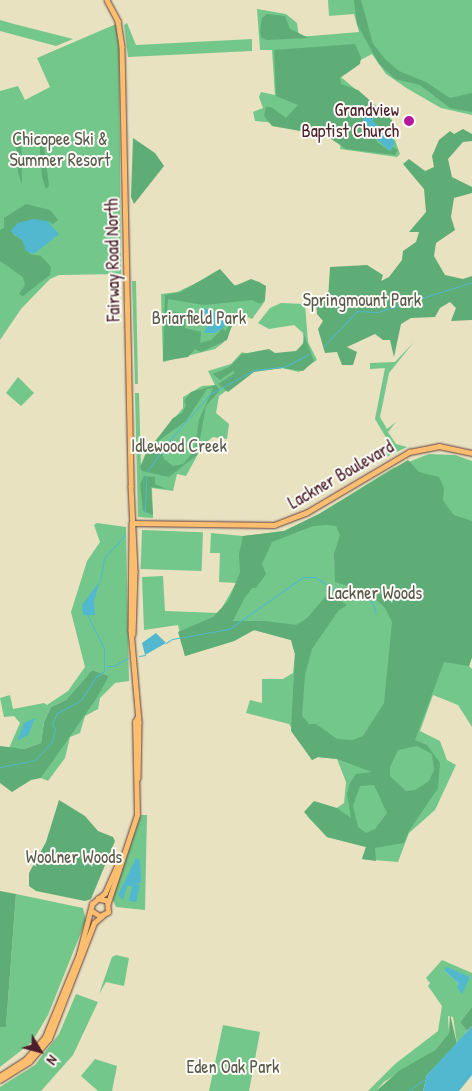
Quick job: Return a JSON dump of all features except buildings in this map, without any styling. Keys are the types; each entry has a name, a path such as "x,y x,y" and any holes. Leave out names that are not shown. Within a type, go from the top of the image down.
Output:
{"main road":[{"name":"Fairway Road North","path":"98,899 105,893 137,815 138,778 135,751 137,718 133,634 122,47 118,21 107,0"},
{"name":"Lackner Boulevard","path":"132,522 274,525 306,513 409,452 439,446 472,453"},
{"name":"Fairway Road North","path":"132,522 134,536 133,634"},
{"path":"134,536 145,523"},
{"name":"Fairway Road North","path":"108,903 121,857"},
{"path":"0,1076 26,1059 45,1037 79,954 92,911 92,904 98,899 108,903 108,912 94,924 49,1039 29,1062 0,1080"},
{"path":"92,911 102,916"}],"green space":[{"path":"328,0 472,0 472,115 441,108 408,89 386,74 372,54 336,73 377,107 381,129 395,140 400,154 397,157 340,149 342,133 337,129 255,121 253,112 263,108 259,97 261,92 275,95 272,50 260,50 257,9 286,14 297,23 299,37 359,32 354,14 329,16"},
{"path":"354,0 361,0 373,44 385,59 399,71 426,82 450,98 472,93 472,112 450,108 420,85 395,79 379,64 357,24"},
{"path":"267,14 285,16 290,29 309,38 266,40 261,37 260,30 262,18"},
{"path":"0,20 73,39 56,46 0,31"},
{"path":"127,23 136,45 252,39 252,51 128,57 124,25"},
{"name":"Chicopee Ski & Summer Resort","path":"116,24 119,49 121,274 59,275 50,279 21,309 0,340 0,91 18,86 25,100 50,87 37,58"},
{"path":"355,44 361,57 360,64 340,78 341,84 358,90 392,120 393,126 387,136 373,121 374,115 365,107 355,112 362,117 378,143 390,151 393,147 398,150 395,155 346,149 315,128 306,132 272,126 264,116 266,107 271,107 286,118 298,105 276,96 274,50"},
{"name":"Springmount Park","path":"463,129 472,134 472,141 463,142 448,159 452,177 472,187 472,193 454,198 451,217 455,230 436,243 434,256 445,275 463,279 472,276 472,320 451,321 456,308 450,302 440,308 435,317 411,318 401,324 394,357 390,340 383,340 375,334 347,347 357,352 353,365 342,365 337,352 325,353 318,329 323,321 317,314 316,301 328,299 330,267 367,265 383,275 381,281 389,277 402,260 403,251 416,242 419,232 409,232 426,212 424,189 403,164 409,159 425,171 434,167 432,156 439,140 450,131 454,134"},
{"path":"15,130 21,132 22,185 18,172"},
{"path":"39,136 43,138 49,186 46,189 42,177"},
{"path":"133,138 155,153 164,166 134,204 131,197"},
{"path":"26,204 50,210 58,220 53,224 47,221 12,234 22,240 30,254 41,256 51,267 50,275 23,296 19,294 25,285 23,277 0,261 0,230 4,228 4,218"},
{"name":"Briarfield Park","path":"220,269 235,286 251,279 266,286 265,300 260,304 252,300 204,305 168,299 167,310 185,314 185,328 201,332 200,343 211,340 223,328 225,331 234,319 227,340 201,352 195,349 188,357 163,361 165,295 181,292"},
{"name":"Briarfield Park","path":"220,272 233,286 253,280 262,286 265,301 252,319 239,313 223,343 215,349 163,362 161,294 177,292"},
{"path":"132,281 136,281 138,384 135,384"},
{"name":"Idlewood Creek","path":"281,303 305,304 308,342 317,360 299,372 282,368 254,371 219,396 216,413 229,424 227,439 213,437 203,445 186,476 177,474 173,491 152,488 153,518 138,517 135,393 139,393 141,465 146,452 183,408 183,397 202,386 215,385 208,371 231,364 242,352 250,355 264,351 286,355 296,352 304,342 303,333 294,325 269,329 258,323 270,308"},
{"path":"304,335 314,361 303,371 283,368 254,372 228,392 218,384 235,373 233,371 220,380 213,374 229,367 242,354 269,349 275,353 296,351 303,344"},
{"path":"414,342 389,373 380,417 387,429 396,422 388,432 396,444 407,447 382,459 379,454 391,446 375,419 385,368 370,369 370,363 395,362"},
{"path":"18,377 34,393 21,406 6,393"},
{"path":"216,385 220,390 206,406 197,455 169,477 142,471 140,467 147,452 173,418 182,413 186,405 184,401 191,392","holes":["213,388 199,420 195,450 183,464 173,466 164,459 158,441 186,421 207,389"]},
{"name":"Lackner Woods","path":"429,454 455,455 472,461 472,657 469,666 472,669 472,727 458,705 433,695 420,731 440,741 447,760 456,765 435,810 409,833 398,862 362,859 366,847 327,837 307,816 331,812 344,803 346,782 337,759 318,757 312,760 289,724 246,713 250,700 262,703 262,679 283,679 293,673 295,654 291,640 254,630 234,641 185,656 178,625 144,630 142,577 163,576 165,611 219,613 236,583 219,582 220,553 210,553 211,533 243,536 284,531 319,514 393,468"},
{"name":"Lackner Woods","path":"408,460 419,472 439,477 444,488 443,500 449,509 454,515 472,521 472,657 469,666 444,662 415,740 427,745 440,763 438,788 409,831 404,843 375,848 376,861 362,859 366,847 327,837 304,812 314,801 337,808 351,818 347,794 350,783 356,774 372,772 337,759 318,757 312,760 291,731 295,654 291,640 254,630 234,641 185,656 178,632 213,617 229,600 240,572 239,554 243,536 284,531 319,514","holes":["313,526 336,526 340,535 334,554 335,582 369,593 385,608 392,622 384,703 363,736 353,740 337,739 316,724 309,724 302,716 305,675 312,649 338,611 347,605 335,597 326,596 307,618 296,625 265,621 233,621 244,599 252,588 256,588 266,574 262,564 272,542","417,746 432,754 434,770 429,781 415,790 406,791 390,776 390,767 398,750","374,785 387,813 375,829 366,833 358,827 353,806 360,786"]},
{"path":"144,476 155,477 155,484 166,489 151,487 153,515 143,511 140,484"},
{"path":"97,523 126,527 129,681 115,683 100,698 98,709 85,716 80,733 70,737 65,758 48,781 41,778 109,676 92,670 66,700 51,707 44,722 41,743 24,749 9,748 20,723 14,716 4,717 0,698 10,695 13,709 44,703 47,705 68,691 85,667 71,612 87,561 100,542 94,525"},
{"path":"142,530 203,532 202,571 141,569"},
{"path":"92,670 109,676 96,699 41,778 31,780 12,792 0,783 0,746 24,749 41,743 44,722 51,707 66,700"},
{"name":"Woolner Woods","path":"59,800 85,816 98,831 113,837 115,841 91,899 85,901 36,891 29,886 29,873 46,842"},
{"path":"141,815 147,815 145,910 116,907 112,898"},
{"path":"0,891 16,894 6,1027 0,1027"},
{"path":"16,894 83,908 86,920 48,1015 32,1042 0,1067 0,1027 6,1027"},
{"path":"116,955 129,958 124,986 106,982 99,994 112,957"},
{"path":"442,960 472,973 472,1007 460,1022 467,1031 457,1044 453,1017 448,1016 449,1033 435,1050 384,1082 376,1091 368,1091 395,1064 438,1031 442,1006 428,986 430,983 426,978","holes":["444,970 470,977 460,990 459,984"]},
{"path":"76,994 98,1002 73,1055 41,1091 0,1091 0,1087 35,1065 59,1034"},
{"path":"472,1007 472,1026 467,1031 460,1022"},
{"path":"450,1014 457,1044 427,1075 423,1091 376,1091 399,1071 435,1050 449,1033"},
{"name":"Eden Oak Park","path":"223,1025 260,1032 249,1091 209,1091"},
{"path":"95,1059 117,1066 112,1091 98,1091 81,1076"}],"water":[{"path":"357,104 375,115 373,121 395,143 390,151 371,134 364,137 361,124 364,119 355,112"},
{"path":"33,219 47,221 59,234 34,254 26,251 22,240 10,231 18,223"},
{"path":"204,308 228,318 223,328 215,333 204,333 211,319 204,315"},
{"path":"100,581 94,601 95,615 83,615 82,605"},
{"path":"156,633 166,643 145,655 142,643"},
{"path":"35,718 28,735 17,741 24,723"},
{"path":"136,858 140,860 141,882 136,885 140,885 136,902 129,901 132,886 127,886 123,900 118,895"},
{"path":"447,967 470,977 462,994 457,987 459,984 444,970"},
{"path":"472,1026 472,1075 459,1091 423,1091 427,1075"}],"waterway":[{"name":"Idlewood Creek","path":"323,347 357,311 378,312 472,282"},
{"name":"Idlewood Creek","path":"147,471 173,436 210,394 254,370 284,367 309,354"},
{"name":"Idlewood Creek","path":"145,512 146,476"},
{"name":"Idlewood Creek","path":"100,581 104,558 125,535"},
{"path":"166,643 172,639 229,629 303,577 315,577 335,590 363,596 373,603 376,614"},
{"name":"Idlewood Creek","path":"0,767 35,760 52,742 55,729 52,724 57,713 81,700 96,677 104,671 104,648 87,615"},
{"path":"139,656 145,655"},
{"path":"107,666 114,666 128,658"},
{"path":"408,1091 423,1080"}],"place":[{"name":"Grandview Baptist Church","path":"409,121"}]}
